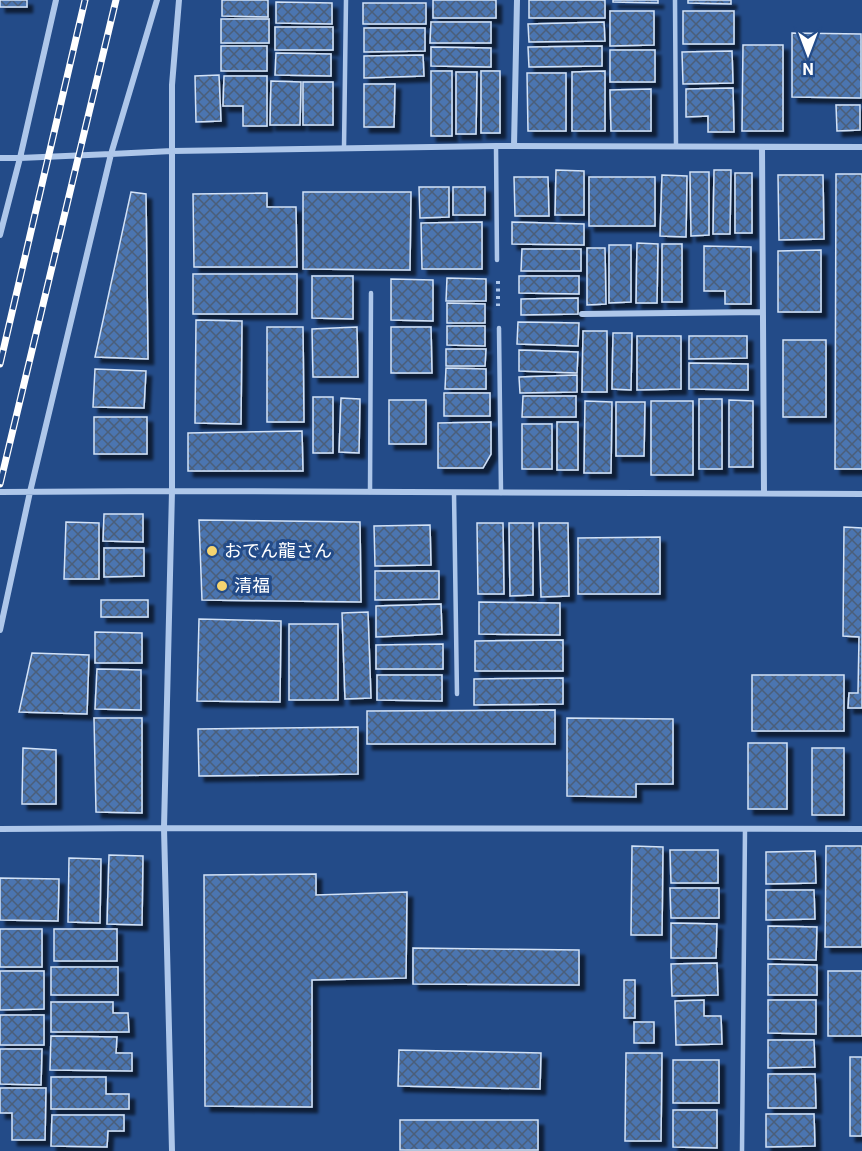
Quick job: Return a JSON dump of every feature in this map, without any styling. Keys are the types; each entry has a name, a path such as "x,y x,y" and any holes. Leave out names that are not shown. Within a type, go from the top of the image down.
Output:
{"street":[{"path":"0,235 56,0"},
{"path":"0,630 30,492 111,154 157,0"},
{"path":"172,1151 164,828 171,491 171,85 179,0"},
{"path":"514,146 517,0"},
{"path":"0,158 171,151 496,146 862,147"},
{"path":"762,147 764,493"},
{"path":"582,314 763,312"},
{"path":"0,492 862,494"},
{"path":"0,829 862,829"}],"lane":[{"path":"344,148 346,0"},
{"path":"675,0 676,146"},
{"path":"496,146 497,261"},
{"path":"370,492 371,293"},
{"path":"499,328 501,492"},
{"path":"454,492 457,694"},
{"path":"742,1151 745,829"}],"path":[{"path":"497,261 499,328"}],"building":[{"path":"0,0 27,0 27,7 0,7"},
{"path":"222,0 268,0 268,17 222,16"},
{"path":"433,0 496,0 496,18 433,18"},
{"path":"529,0 605,0 605,18 529,18"},
{"path":"613,0 658,0 658,3 613,2"},
{"path":"688,0 731,0 731,4 688,3"},
{"path":"276,2 332,3 332,24 276,23"},
{"path":"363,3 426,3 426,24 363,24"},
{"path":"610,11 654,11 654,45 610,46"},
{"path":"683,11 734,11 734,44 683,44"},
{"path":"221,19 269,19 269,43 221,43"},
{"path":"431,22 491,22 491,43 430,43"},
{"path":"604,22 605,41 529,42 528,24"},
{"path":"275,27 333,27 333,50 275,50"},
{"path":"364,28 425,28 425,51 364,52"},
{"path":"792,33 861,34 861,98 792,97"},
{"path":"743,45 783,45 783,131 742,131"},
{"path":"221,46 267,46 267,71 221,71"},
{"path":"602,46 602,66 529,67 528,47"},
{"path":"431,47 491,48 491,67 431,66"},
{"path":"610,50 655,50 655,82 610,82"},
{"path":"732,51 733,83 683,84 682,52"},
{"path":"276,53 331,54 331,76 275,75"},
{"path":"423,55 424,76 364,78 364,56"},
{"path":"431,71 452,71 452,136 431,136"},
{"path":"481,71 500,71 500,133 481,133"},
{"path":"605,71 605,131 572,131 572,72"},
{"path":"456,72 477,72 476,134 456,134"},
{"path":"527,73 566,73 566,131 528,131"},
{"path":"219,75 221,121 196,122 195,76"},
{"path":"224,76 267,76 267,126 243,126 243,106 223,106"},
{"path":"271,81 301,82 300,125 270,125"},
{"path":"303,82 333,82 333,125 303,125"},
{"path":"364,84 395,84 394,127 364,127"},
{"path":"733,88 734,132 708,132 708,116 686,117 686,89"},
{"path":"651,89 651,131 611,131 610,90"},
{"path":"836,105 860,105 860,130 837,131"},
{"path":"556,170 584,171 584,215 555,215"},
{"path":"714,170 731,170 730,234 713,234"},
{"path":"690,172 709,172 709,235 691,236"},
{"path":"735,173 752,173 752,233 735,233"},
{"path":"836,174 862,174 862,469 835,469"},
{"path":"662,175 687,176 686,237 660,236"},
{"path":"778,175 823,175 824,239 779,240"},
{"path":"514,177 548,177 549,216 515,216"},
{"path":"589,177 655,177 655,226 589,226"},
{"path":"419,187 449,187 449,217 420,218"},
{"path":"453,187 485,187 485,215 453,215"},
{"path":"131,192 146,194 148,359 95,357"},
{"path":"303,192 411,192 410,270 303,269"},
{"path":"267,193 267,207 296,207 297,267 194,267 193,194"},
{"path":"482,222 482,269 422,269 421,223"},
{"path":"512,222 584,224 584,245 512,244"},
{"path":"637,243 658,244 657,303 636,303"},
{"path":"662,244 682,244 682,302 662,302"},
{"path":"609,245 631,245 631,302 609,303"},
{"path":"704,246 751,247 751,304 725,304 725,291 704,291"},
{"path":"587,248 605,248 606,304 587,305"},
{"path":"522,249 581,249 581,271 521,271"},
{"path":"821,250 821,312 778,312 778,251"},
{"path":"193,274 297,274 297,314 193,314"},
{"path":"312,276 353,276 353,319 312,318"},
{"path":"519,276 579,276 579,294 519,293"},
{"path":"447,278 486,279 486,301 446,301"},
{"path":"391,279 433,280 433,321 391,320"},
{"path":"578,298 578,314 521,315 521,299"},
{"path":"447,303 485,304 485,323 447,323"},
{"path":"196,320 242,321 241,424 195,423"},
{"path":"518,322 579,323 578,346 517,344"},
{"path":"447,326 485,326 485,346 447,345"},
{"path":"267,327 303,327 304,422 267,422"},
{"path":"357,327 358,377 313,377 312,329"},
{"path":"391,327 431,327 432,373 391,373"},
{"path":"583,331 607,331 607,392 582,392"},
{"path":"613,333 632,333 631,390 612,389"},
{"path":"637,336 681,336 681,389 637,390"},
{"path":"689,336 747,336 747,358 689,359"},
{"path":"783,340 826,340 826,417 783,417"},
{"path":"446,349 486,349 485,366 446,366"},
{"path":"519,350 578,352 577,373 519,371"},
{"path":"689,363 748,364 748,390 689,389"},
{"path":"446,368 486,369 486,389 445,389"},
{"path":"95,369 146,371 144,408 93,407"},
{"path":"577,375 577,392 520,393 519,377"},
{"path":"444,393 490,393 490,416 444,416"},
{"path":"523,396 576,396 576,417 522,417"},
{"path":"313,397 333,397 333,453 313,453"},
{"path":"341,398 360,399 359,453 339,452"},
{"path":"699,399 722,399 722,469 699,469"},
{"path":"389,400 426,400 426,444 389,444"},
{"path":"729,400 753,401 753,467 729,467"},
{"path":"585,401 612,402 611,473 584,473"},
{"path":"651,401 693,401 693,475 651,475"},
{"path":"616,402 645,402 644,456 616,456"},
{"path":"94,417 147,417 147,454 94,454"},
{"path":"491,422 491,454 483,468 438,468 438,423"},
{"path":"557,422 578,422 578,470 557,470"},
{"path":"522,424 552,424 552,469 522,469"},
{"path":"302,431 303,471 188,471 188,433"},
{"path":"104,514 143,514 143,542 103,541"},
{"path":"199,520 360,522 361,602 202,600"},
{"path":"66,522 99,523 99,579 64,579"},
{"path":"477,523 503,523 504,594 478,594"},
{"path":"509,523 533,523 533,595 510,596"},
{"path":"539,523 568,523 569,596 541,597"},
{"path":"430,525 431,565 375,566 374,526"},
{"path":"844,527 862,528 862,708 848,708 849,693 858,693 859,637 843,636"},
{"path":"660,537 660,594 578,594 578,538"},
{"path":"104,548 144,548 144,576 104,577"},
{"path":"375,571 439,571 439,599 375,600"},
{"path":"101,600 148,600 148,617 101,617"},
{"path":"479,602 560,603 560,635 479,634"},
{"path":"441,604 442,634 376,637 376,606"},
{"path":"368,612 371,698 345,699 342,613"},
{"path":"199,619 281,621 280,702 197,701"},
{"path":"289,624 338,624 338,700 289,700"},
{"path":"95,632 142,633 142,663 95,663"},
{"path":"563,640 563,671 475,671 475,641"},
{"path":"443,644 443,669 376,669 376,645"},
{"path":"32,653 89,655 87,714 19,712"},
{"path":"97,669 141,670 141,710 95,709"},
{"path":"377,675 442,675 442,701 377,700"},
{"path":"752,675 844,675 844,731 752,731"},
{"path":"563,678 563,704 474,705 474,679"},
{"path":"555,710 555,744 367,744 367,711"},
{"path":"94,718 142,718 142,813 96,812"},
{"path":"567,718 673,719 673,784 636,784 636,797 567,796"},
{"path":"358,727 358,774 199,776 198,729"},
{"path":"748,743 787,743 787,809 748,809"},
{"path":"23,748 56,750 56,804 22,804"},
{"path":"812,748 844,748 844,815 812,815"},
{"path":"632,846 663,847 662,935 631,935"},
{"path":"826,846 862,846 862,947 825,947"},
{"path":"670,850 718,850 718,883 671,883"},
{"path":"815,851 816,883 766,884 766,852"},
{"path":"109,855 143,856 142,925 107,924"},
{"path":"69,858 101,859 100,923 68,922"},
{"path":"316,874 316,895 407,892 406,978 312,980 312,1107 205,1106 204,875"},
{"path":"0,878 59,879 58,921 0,920"},
{"path":"670,888 719,888 719,918 671,918"},
{"path":"766,890 814,890 815,919 766,920"},
{"path":"671,923 717,924 716,958 671,958"},
{"path":"768,926 817,927 816,960 768,959"},
{"path":"0,929 42,929 42,967 0,967"},
{"path":"54,929 117,929 117,961 54,961"},
{"path":"413,948 579,950 579,985 413,984"},
{"path":"717,963 718,995 672,996 671,964"},
{"path":"768,964 817,965 817,995 768,995"},
{"path":"51,967 118,967 118,995 51,995"},
{"path":"0,971 44,971 44,1009 0,1010"},
{"path":"828,971 862,971 862,1036 828,1036"},
{"path":"624,980 635,980 635,1018 624,1018"},
{"path":"704,1000 704,1016 721,1016 722,1044 676,1045 675,1001"},
{"path":"768,1000 816,1000 816,1034 768,1033"},
{"path":"51,1002 113,1002 113,1013 128,1013 129,1032 51,1032"},
{"path":"0,1015 44,1015 44,1045 0,1045"},
{"path":"634,1022 654,1022 654,1043 634,1043"},
{"path":"51,1036 117,1037 116,1053 132,1053 132,1071 50,1070"},
{"path":"768,1040 814,1040 815,1067 768,1068"},
{"path":"0,1049 42,1049 41,1085 0,1084"},
{"path":"399,1050 541,1053 540,1089 398,1086"},
{"path":"626,1053 662,1053 661,1141 625,1141"},
{"path":"850,1057 862,1057 862,1136 850,1136"},
{"path":"673,1060 719,1060 719,1103 673,1103"},
{"path":"768,1074 815,1074 816,1108 768,1108"},
{"path":"51,1077 106,1077 106,1094 129,1094 129,1109 51,1109"},
{"path":"0,1088 46,1088 45,1140 12,1140 12,1113 0,1113"},
{"path":"673,1110 717,1110 717,1148 673,1147"},
{"path":"766,1114 814,1114 815,1146 766,1147"},
{"path":"52,1115 124,1115 124,1131 108,1131 107,1147 51,1146"},
{"path":"400,1120 538,1120 538,1150 400,1150"}],"railway":[{"path":"0,364 85,0"},
{"path":"0,484 116,0"}],"place":[{"name":"おでん龍さん","path":"212,551"},
{"name":"清福","path":"222,586"}]}
